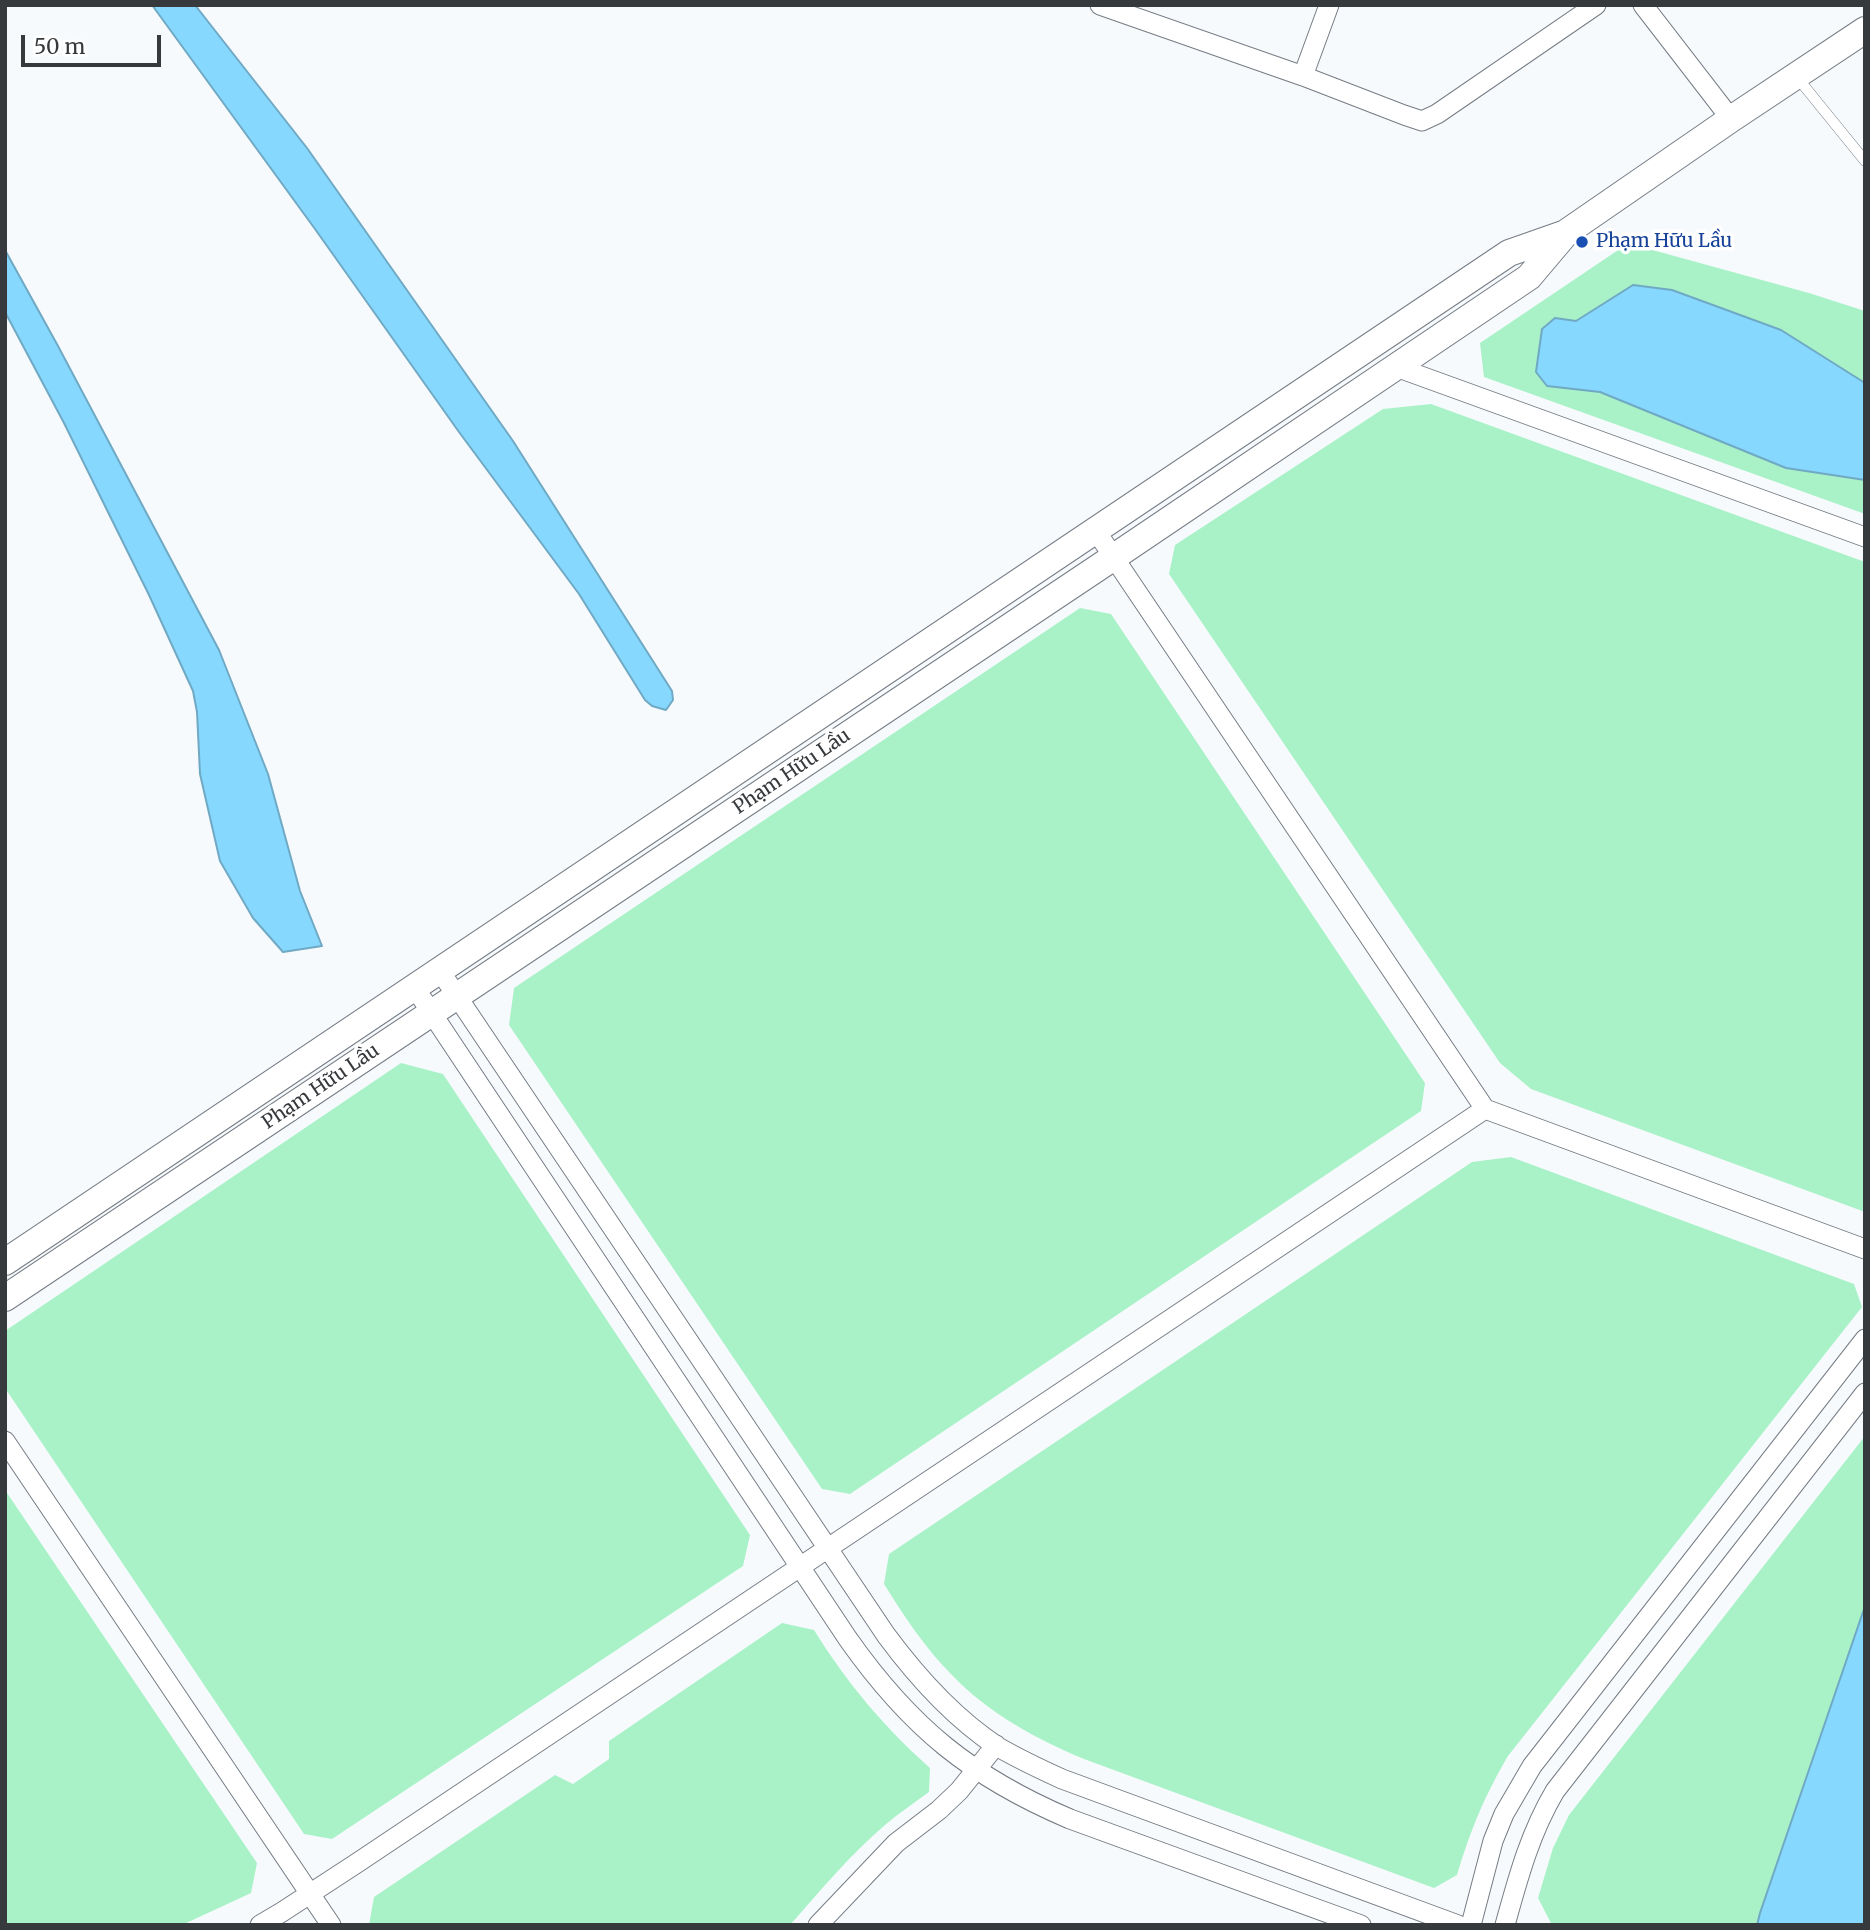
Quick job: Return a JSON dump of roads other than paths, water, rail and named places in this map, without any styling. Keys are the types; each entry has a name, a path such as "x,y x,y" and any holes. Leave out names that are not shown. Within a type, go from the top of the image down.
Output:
{"main road":[{"name":"Phạm Hữu Lầu","path":"5,1262 1509,253 1567,232 1865,30"},
{"name":"Phạm Hữu Lầu","path":"5,1298 1529,277 1567,232"}],"street":[{"path":"1100,5 1422,121 1437,114 1596,5"},
{"path":"1303,76 1329,5"},
{"path":"1643,5 1731,120"},
{"path":"1396,367 1865,537"},
{"path":"1096,531 1485,1110 1865,1249"},
{"path":"440,971 886,1635 914,1672 951,1709 996,1745 1020,1759 1088,1789 1458,1925"},
{"path":"415,988 848,1639 883,1686 923,1728 976,1770 1038,1805 1361,1925"},
{"path":"260,1925 1485,1110"},
{"path":"1471,1925 1493,1841 1517,1788 1865,1339"},
{"path":"1505,1925 1531,1838 1555,1791 1865,1393"},
{"path":"5,1441 331,1925"},
{"path":"818,1925 887,1852 959,1791 996,1745"}],"lane":[{"path":"1795,76 1865,161"}],"water":[{"path":"152,5 195,5 307,148 513,441 672,691 673,700 666,710 652,706 645,700 579,594"},
{"path":"5,250 219,650 268,774 300,891 322,946 283,952 253,918 220,861 200,774 197,712 193,691 64,423 5,312"},
{"path":"1633,285 1672,290 1781,330 1865,383 1865,480 1786,468 1600,392 1547,386 1536,372 1542,329 1555,318 1576,321"},
{"path":"1865,1606 1865,1925 1757,1925 1760,1913"}],"place":[{"name":"Phạm Hữu Lầu","path":"1582,242"}]}
